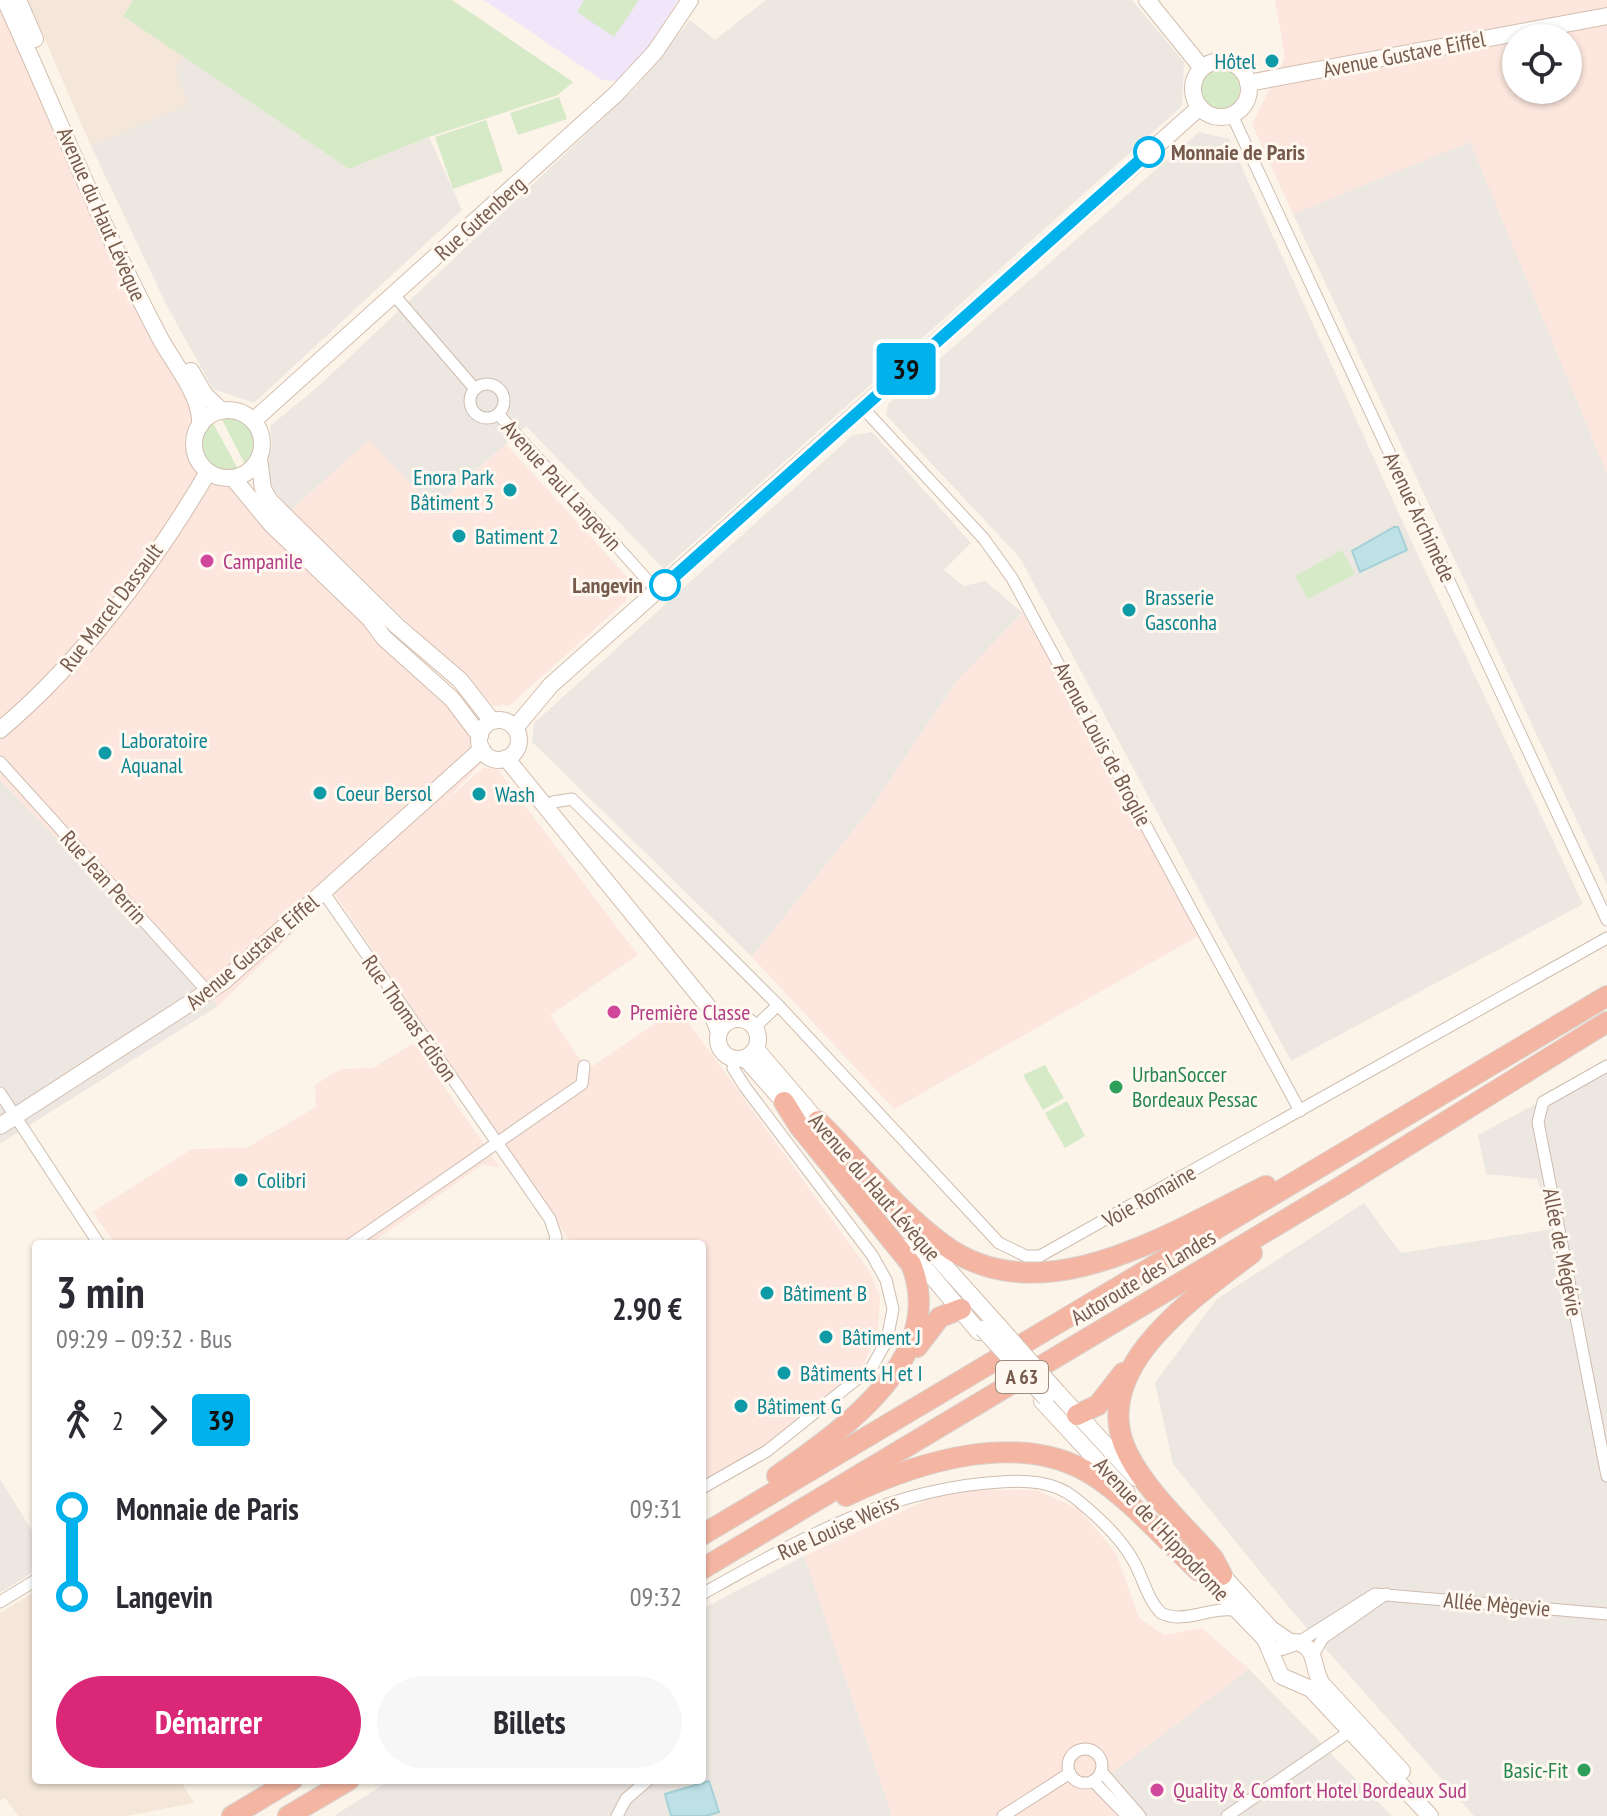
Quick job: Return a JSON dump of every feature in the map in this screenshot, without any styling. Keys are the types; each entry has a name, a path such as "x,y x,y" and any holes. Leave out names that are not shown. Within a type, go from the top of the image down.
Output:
{"highway":[{"name":"Autoroute des Landes","path":"706,1533 1607,996"},
{"name":"Autoroute des Landes","path":"706,1567 1342,1186 1607,1022"},
{"path":"784,1102 799,1126 899,1248 919,1286 920,1313 914,1337 875,1396"},
{"path":"818,1121 917,1224 944,1245 988,1269 1024,1275 1077,1268 1113,1256 1382,1131"},
{"path":"1074,1412 1098,1405 1141,1350 1217,1280 1329,1200 1342,1186"},
{"path":"706,1523 820,1445 907,1363 940,1317 963,1313"},
{"path":"1141,1350 1128,1375 1118,1407 1121,1438 1135,1467 1213,1558 1210,1575"},
{"path":"706,1573 791,1524 890,1475 958,1459 1016,1453 1071,1463 1094,1476 1210,1575"},
{"path":"232,1816 285,1784"},
{"path":"288,1816 342,1784"}],"main road":[{"name":"Avenue du Haut Lévèque","path":"5,0 137,292 189,388 201,416 200,426"},
{"name":"Avenue du Haut Lévèque","path":"18,0 153,303 205,395 222,411"},
{"name":"Rue Gutenberg","path":"253,421 616,94 655,52 690,0"},
{"path":"1147,0 1202,68"},
{"name":"Avenue Gustave Eiffel","path":"1248,83 1607,16"},
{"path":"1220,61 1230,63 1245,74 1248,83 1244,105 1232,115 1214,116 1200,107 1194,83 1202,68 1220,61"},
{"path":"504,723 533,695 551,685 658,592 1200,107"},
{"path":"259,459 245,474 233,478 208,472 195,452 194,441 200,426 222,411 244,414 253,421 262,439 259,459 263,489 270,501 397,626 451,671 504,723 519,739 511,754"},
{"name":"Rue Marcel Dassault","path":"0,730 71,663 128,589 208,472"},
{"path":"233,478 265,517 370,619 384,638 452,699 489,757 511,754"},
{"name":"Avenue Gustave Eiffel","path":"0,1126 208,992 324,893 504,723"},
{"path":"511,754 732,1020"},
{"path":"511,754 710,1009 719,1032 719,1046 745,1055 759,1037 755,1027 744,1019 732,1020 719,1032"},
{"name":"Avenue du Haut Lévèque","path":"745,1055 963,1313 987,1328"},
{"name":"Avenue du Haut Lévèque","path":"745,1055 818,1121 987,1328"},
{"path":"987,1328 1049,1396"},
{"name":"Avenue de l'Hippodrome","path":"1049,1396 1074,1412 1268,1643 1275,1661"},
{"name":"Avenue de l'Hippodrome","path":"1049,1396 1210,1575 1271,1629 1295,1642"},
{"path":"1430,1816 1311,1689 1281,1676 1275,1661 1279,1649 1295,1642 1314,1660 1322,1684 1444,1816"},
{"path":"1295,1681 1307,1676 1314,1660"}],"street":[{"name":"Avenue Archimède","path":"1232,115 1607,920"},
{"name":"Avenue Paul Langevin","path":"394,295 475,389"},
{"name":"Avenue Paul Langevin","path":"490,384 500,389 504,405 498,414 482,417 473,411 470,400 475,389 490,384"},
{"name":"Avenue Louis de Broglie","path":"863,408 984,539 1012,578 1300,1111"},
{"name":"Avenue Paul Langevin","path":"498,414 658,592"},
{"name":"Rue Jean Perrin","path":"0,762 208,992"},
{"name":"Voie Romaine","path":"553,802 572,799 778,1005 999,1243 1026,1256 1051,1253 1607,938"},
{"name":"Rue Thomas Edison","path":"324,893 550,1219 555,1240"},
{"path":"755,1027 778,1005"},
{"path":"706,1486 767,1451 872,1367 891,1325 893,1309 886,1280 872,1255 735,1072 745,1055"},
{"path":"357,1240 582,1084 584,1066"},
{"name":"Allée de Mégévie","path":"1607,1066 1543,1102 1538,1122 1607,1476"},
{"path":"0,1093 96,1240"},
{"name":"Rue Louise Weiss","path":"706,1592 821,1531 900,1497 951,1485 1021,1481 1063,1490 1091,1513 1129,1553 1161,1613 1176,1618 1204,1610 1240,1611"},
{"path":"1204,1610 1209,1596 1210,1575"},
{"path":"0,1602 32,1582"},
{"path":"1314,1660 1323,1638 1386,1594"},
{"name":"Allée Mègevie","path":"1295,1642 1368,1598 1386,1594 1607,1614"},
{"path":"1227,1816 1349,1732"},
{"path":"1127,1816 1093,1781 1077,1781 1070,1773 1070,1758 1082,1749 1099,1756 1101,1771 1140,1816"},
{"path":"1093,1781 1101,1771"},
{"path":"1003,1816 1070,1773"},
{"path":"617,1816 626,1799 643,1784"}],"shaded area":[{"path":"28,0 133,0 123,16 184,57 175,71 190,104 91,146"},
{"path":"484,0 678,0 648,47 616,81 602,80"},
{"path":"766,0 1132,0 1184,62 1182,106 664,569 526,426 434,508 369,440 291,510 264,479 272,446 270,426 321,384 635,88 690,20 715,40"},
{"path":"1275,0 1607,0 1607,474 1470,143 1293,214 1252,124 1285,58"},
{"path":"0,10 152,342 198,414 184,440 194,459 208,479 244,486 475,731 474,751 484,761 443,803 483,768 497,769 638,955 550,1015 587,1070 678,1008 870,1272 880,1296 878,1331 864,1364 768,1445 706,1480 706,1240 569,1240 334,893 218,1006 0,780"},
{"path":"184,57 349,169 429,137 462,210 254,403 213,389 167,306 91,146 189,104 175,71"},
{"path":"1199,132 1229,139 1415,549 1583,904 1291,1061 1020,558 886,415 888,404"},
{"path":"1470,142 1607,474 1607,885 1293,214"},
{"path":"872,432 971,543 944,570 964,586 985,581 1023,613 958,679 872,807 752,957 532,742 534,723 853,435"},
{"path":"369,439 434,509 506,444 628,578 626,601 510,705 494,706 291,510"},
{"path":"1023,613 1200,935 894,1109 752,957 872,807 958,679"},
{"path":"0,780 218,1006 0,1144"},
{"path":"414,1043 500,1168 483,1164 376,1240 112,1240 93,1212 192,1149 247,1148 316,1107 315,1085 341,1069 373,1068"},
{"path":"1607,1066 1607,1816 1474,1816 1291,1610 1173,1464 1155,1383 1217,1299 1364,1203 1401,1253 1552,1229 1537,1179 1486,1174 1478,1135"},
{"path":"0,1479 32,1531 32,1573 0,1593"},
{"path":"978,1490 1036,1490 1079,1509 1116,1553 1139,1618 1164,1635 1202,1628 1249,1669 1112,1774 1145,1816 892,1816 804,1556 938,1495"},
{"path":"804,1556 892,1816 334,1816 384,1784 706,1784 706,1607"},
{"path":"32,1593 32,1784 182,1784 194,1803 126,1816 18,1816 5,1798 0,1800 0,1613"},
{"path":"1249,1669 1392,1816 1145,1816 1111,1774"}],"green space":[{"path":"133,0 452,0 573,82 558,95 429,137 349,169 123,16"},
{"path":"584,0 639,0 614,37 577,12"},
{"path":"1220,69 1234,75 1240,89 1234,103 1220,109 1206,103 1200,89 1206,75"},
{"path":"559,97 567,119 518,135 510,113"},
{"path":"486,120 503,171 453,189 435,137"},
{"path":"221,418 235,418 250,428 256,448 246,466"},
{"path":"212,421 239,471 219,472 205,461 200,440"},
{"path":"1342,550 1355,574 1308,599 1295,576"},
{"path":"1045,1065 1064,1098 1043,1110 1023,1075"},
{"path":"1067,1101 1085,1136 1065,1148 1045,1113"}],"water":[{"path":"1398,527 1407,550 1360,572 1352,551"},
{"path":"709,1781 719,1812 706,1816 671,1816 665,1794"}],"bus line":[{"name":"39","path":"665,585 1149,152"}],"place":[{"name":"Hôtel","path":"1272,61"},
{"name":"Monnaie de Paris","path":"1149,152"},
{"name":"Enora Park Bâtiment 3","path":"510,490"},
{"name":"Batiment 2","path":"459,536"},
{"name":"Campanile","path":"207,561"},
{"name":"Langevin","path":"665,585"},
{"name":"Brasserie Gasconha","path":"1129,610"},
{"name":"Laboratoire Aquanal","path":"105,753"},
{"name":"Coeur Bersol","path":"320,793"},
{"name":"Wash","path":"479,794"},
{"name":"Première Classe","path":"614,1012"},
{"name":"UrbanSoccer Bordeaux Pessac","path":"1116,1087"},
{"name":"Colibri","path":"241,1180"},
{"name":"Bâtiment B","path":"767,1293"},
{"name":"Bâtiment J","path":"826,1337"},
{"name":"Bâtiments H et I","path":"784,1373"},
{"name":"Bâtiment G","path":"741,1406"},
{"name":"Basic-Fit","path":"1584,1770"},
{"name":"Quality & Comfort Hotel Bordeaux Sud","path":"1157,1790"}]}
